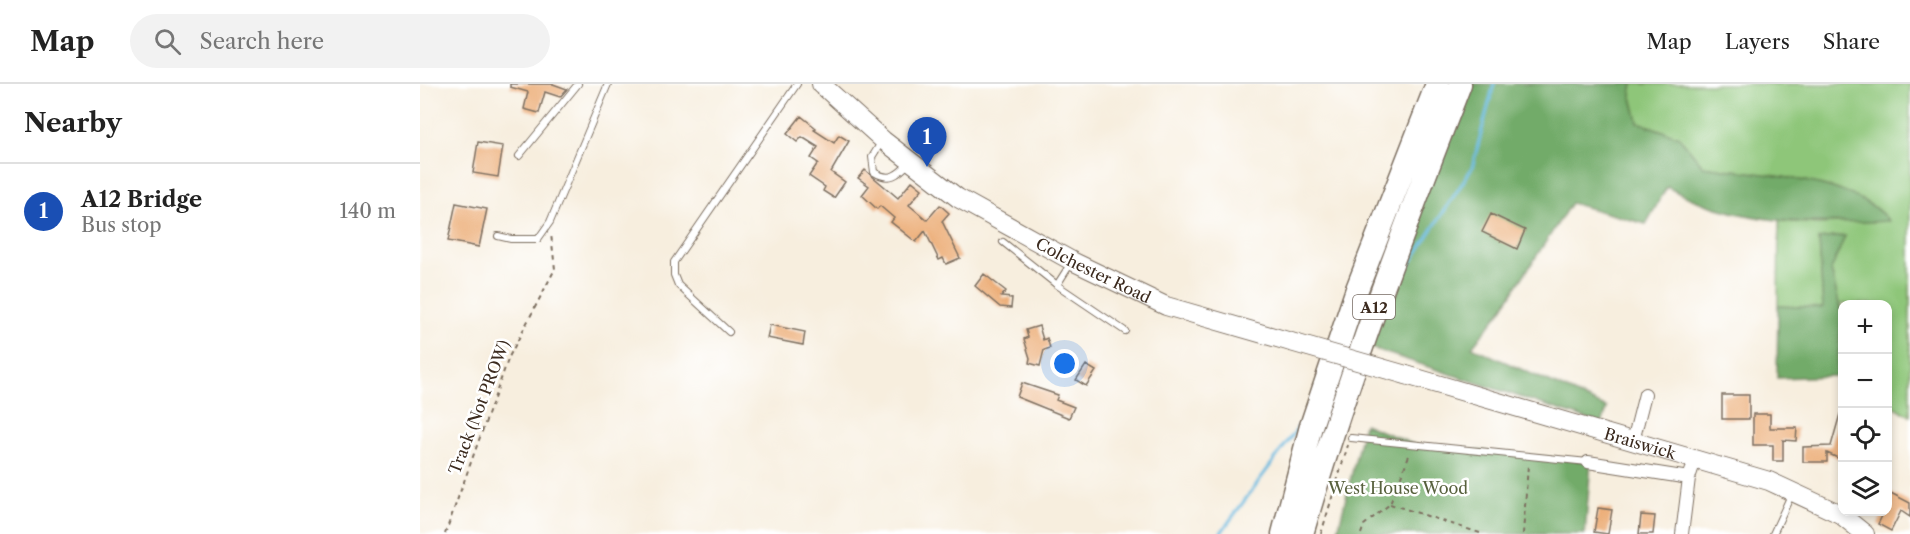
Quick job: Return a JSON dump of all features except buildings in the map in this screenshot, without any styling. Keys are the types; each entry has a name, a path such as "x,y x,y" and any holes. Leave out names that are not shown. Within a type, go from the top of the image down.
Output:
{"highway":[{"name":"A12","path":"1283,534 1311,426 1357,289 1437,84"},
{"name":"A12","path":"1302,534 1332,430 1380,290 1460,84"}],"main road":[{"name":"Colchester Road","path":"821,84 883,140 958,198 1072,261 1166,306 1406,375"},
{"name":"Braiswick","path":"1406,375 1768,481 1840,514 1865,534"}],"street":[{"path":"1633,441 1645,393"},
{"path":"1682,534 1689,478 1695,460"},
{"path":"1588,462 1689,478"}],"lane":[{"path":"519,156 578,84"},
{"path":"498,236 511,239 538,239 550,222 608,84"},
{"path":"729,332 678,285 674,275 675,262 797,84"},
{"path":"883,140 872,157 874,172 884,178 893,177 910,161"},
{"path":"1003,242 1058,285 1125,331"},
{"path":"1058,285 1072,261"},
{"path":"1350,438 1588,462"},
{"path":"1773,534 1792,492"}],"path":[{"name":"Track (Not PROW)","path":"445,534 509,357 555,269 550,222"},
{"path":"1321,534 1350,438"},
{"path":"1360,534 1364,525 1390,504 1413,444"},
{"path":"1523,534 1529,456"},
{"path":"1390,504 1483,534"}],"green space":[{"path":"1460,84 1633,84 1631,93 1638,122 1679,137 1703,166 1802,180 1828,187 1852,195 1872,206 1889,221 1802,222 1747,216 1693,200 1667,187 1646,224 1571,203 1500,312 1472,347 1607,408 1602,424 1371,348"},
{"path":"1633,84 1910,84 1910,416 1892,405 1892,300 1838,300 1831,270 1845,236 1819,239 1823,308 1778,306 1779,221 1818,224 1888,220 1872,206 1828,186 1802,180 1703,166 1679,137 1638,122 1631,93"},
{"path":"1845,236 1831,270 1838,300 1836,376 1777,378 1778,306 1823,308 1819,239"},
{"name":"West House Wood","path":"1364,424 1413,444 1591,462 1585,534 1337,534"}],"waterway":[{"path":"1395,287 1472,168 1494,84"},
{"path":"1220,534 1300,425"}],"place":[{"name":"A12 Bridge","path":"927,167"}]}
